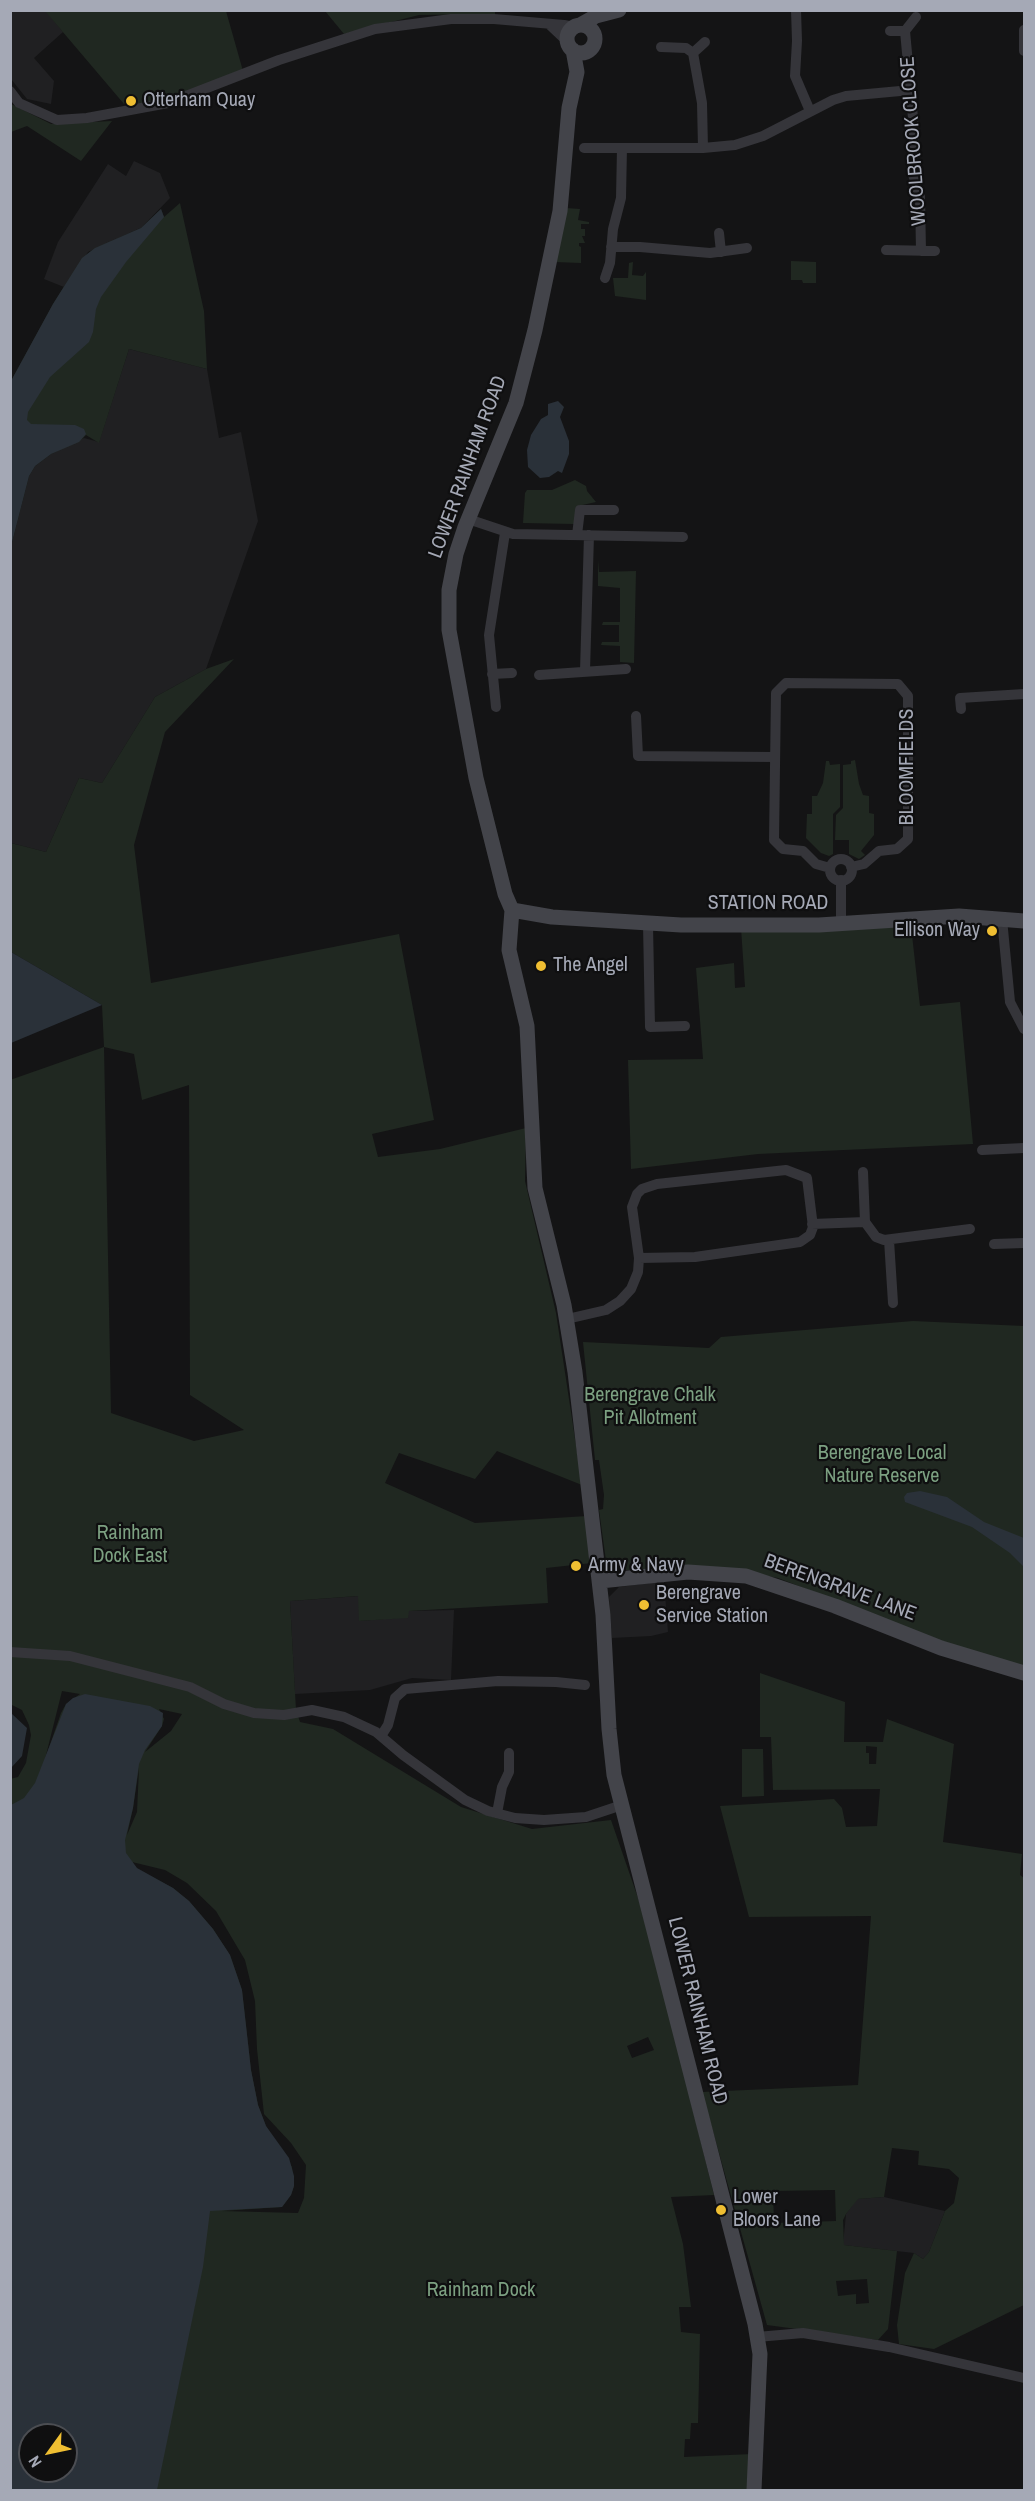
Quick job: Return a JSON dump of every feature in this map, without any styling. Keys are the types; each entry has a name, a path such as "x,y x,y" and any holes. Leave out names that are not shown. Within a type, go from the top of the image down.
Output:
{"main road":[{"path":"577,26 591,29 592,45 582,53 571,46 568,34 577,26 596,16 616,12"},
{"name":"LOWER RAINHAM ROAD","path":"577,72 587,62 592,45 616,12"},
{"name":"LOWER RAINHAM ROAD","path":"571,46 577,72 569,108 560,211 529,357 510,420 459,545 450,581 449,630 483,812 505,894 512,910 509,950 526,1026 535,1188 567,1319 600,1581 614,1775 744,2275 757,2337 759,2354 754,2490"},
{"name":"STATION ROAD","path":"512,910 552,917 648,924 841,924 959,916 1024,921"},
{"name":"BERENGRAVE LANE","path":"600,1581 688,1572 746,1576 835,1606 941,1648 1024,1672"}],"street":[{"path":"796,10 795,76 810,111"},
{"name":"WOOLBROOK CLOSE","path":"916,17 905,31 914,129 912,171 920,197 921,251"},
{"path":"10,91 19,103 57,120 87,118 168,103 279,60 375,29 451,19 494,19 577,26"},
{"path":"550,25 571,46"},
{"path":"1024,30 1024,51"},
{"name":"WOOLBROOK CLOSE","path":"890,31 905,31"},
{"path":"693,53 705,42"},
{"path":"662,47 686,48 693,53 702,103 703,148"},
{"path":"584,147 703,148 735,145 755,139 810,111 846,96 911,90"},
{"path":"605,279 610,263 613,229 621,198 622,148"},
{"path":"719,233 721,252"},
{"path":"612,247 721,252 747,248"},
{"name":"WOOLBROOK CLOSE","path":"886,250 935,251"},
{"path":"585,671 583,535 580,510 614,510"},
{"path":"468,519 505,532 683,537"},
{"path":"496,707 489,627 505,532"},
{"path":"539,675 626,669"},
{"path":"492,674 512,673"},
{"name":"BLOOMFIELDS","path":"830,868 816,864 803,851 783,849 774,840 776,693 786,683 898,684 904,688 908,696 908,839 897,849 879,851 864,864 851,867"},
{"path":"962,709 960,698 1024,694"},
{"path":"636,716 638,756 775,757"},
{"name":"BLOOMFIELDS","path":"841,859 847,861 851,867 849,877 841,880 833,877 830,868 833,862 841,859"},
{"path":"841,880 841,924"},
{"path":"1002,919 1010,1002 1024,1029"},
{"path":"648,924 650,1027 686,1026"},
{"path":"982,1150 1024,1148"},
{"path":"567,1319 602,1312 620,1301 632,1287 638,1272 639,1258 632,1205 639,1191 653,1184 786,1170 807,1179 812,1224 810,1235 800,1242 695,1257 639,1258"},
{"path":"863,1172 865,1222 876,1237 889,1240 970,1229"},
{"path":"812,1224 865,1222"},
{"path":"889,1240 893,1303"},
{"path":"994,1245 1024,1243"},
{"path":"10,1652 70,1656 190,1687 224,1704 254,1713 284,1715 296,1714 303,1710 326,1712 357,1721 381,1736 465,1800 515,1818 544,1820 586,1817 616,1807 623,1808"},
{"path":"381,1736 388,1725 395,1698 405,1689 498,1681 585,1685"},
{"path":"497,1813 502,1786 509,1772 509,1753"},
{"path":"757,2337 793,2332 814,2335 890,2347 1024,2378"}],"shaded area":[{"path":"10,11 46,11 63,32 34,58 54,81 51,104 27,99 11,79"},
{"path":"134,161 160,173 170,198 141,228 88,252 64,287 44,279 58,242 108,164 126,176"},
{"path":"161,209 164,217 126,262 101,297 89,342 50,377 28,412 27,420 31,424 75,425 84,429 86,434 79,442 51,454 35,466 29,476 11,546 11,381 53,304 82,258 95,248 141,228"},
{"path":"129,349 207,369 219,438 241,432 258,521 206,669 155,697 102,783 79,778 46,852 11,843 11,546 29,476 35,466 51,454 84,438 99,442"},
{"path":"558,401 564,407 560,417 569,441 569,454 562,473 558,471 549,477 540,478 528,467 527,450 531,435 541,419 548,415 548,404"},
{"path":"11,952 102,1005 11,1043"},
{"path":"920,1491 947,1497 984,1522 1024,1538 1024,1567 1010,1553 972,1527 905,1502 904,1497 907,1493"},
{"path":"664,1581 668,1632 651,1636 612,1638 609,1597 619,1587"},
{"path":"359,1596 359,1621 408,1617 408,1611 454,1610 451,1680 412,1678 370,1690 295,1694 290,1601"},
{"path":"85,1694 150,1706 163,1713 162,1726 145,1750 139,1764 133,1808 125,1840 126,1853 137,1868 173,1888 189,1901 213,1929 230,1955 242,1990 251,2070 258,2105 266,2126 289,2158 294,2176 291,2195 282,2207 210,2211 203,2267 157,2490 11,2490 11,1805 24,1798 35,1783 66,1704 73,1698"},
{"path":"11,1713 27,1728 22,1756 11,1768"},
{"path":"884,2197 945,2211 929,2252 923,2259 914,2253 843,2245 846,2214 857,2199"}],"green space":[{"path":"495,10 495,14 419,15 344,34 325,11"},
{"path":"45,11 226,11 243,71 167,99 124,104"},
{"path":"11,104 51,124 112,121 81,161 27,126 11,132"},
{"path":"180,203 204,311 207,369 129,349 99,443 86,435 79,442 51,454 35,466 29,476 11,546 11,381 53,304 82,258 95,248 141,228 161,209 164,217"},
{"path":"566,208 580,209 578,220 589,222 589,224 581,224 581,229 585,229 585,236 582,236 585,243 579,243 581,263 555,262"},
{"path":"791,261 816,262 816,283 791,280"},
{"path":"633,262 632,275 643,276 646,272 646,300 615,296 613,278 628,278 629,263"},
{"path":"575,480 586,486 587,491 596,502 578,506 574,524 523,523 527,490 552,490"},
{"path":"598,560 599,572 636,571 634,663 620,662 620,646 601,645 602,642 619,642 619,625 602,625 603,622 620,622 620,588 598,586"},
{"path":"234,659 165,732 134,845 151,983 399,934 434,1120 372,1134 378,1157 440,1149 526,1128 525,1181 556,1313 582,1485 497,1451 475,1479 399,1453 385,1483 475,1523 587,1516 592,1563 546,1568 548,1603 409,1611 408,1618 359,1621 358,1596 290,1601 296,1710 300,1722 333,1729 461,1807 532,1829 611,1820 647,1924 714,2195 671,2197 683,2244 691,2307 679,2307 681,2332 700,2334 698,2423 691,2423 690,2439 685,2439 684,2457 752,2454 752,2490 11,2490 10,1779 18,1777 26,1763 31,1735 22,1710 10,1704 10,1080 104,1047 102,1005 11,952 11,843 46,852 79,778 102,783 155,697 206,669","holes":["104,1047 134,1054 142,1100 189,1085 190,1395 244,1430 194,1441 111,1413","62,1691 80,1694 66,1704 61,1713 45,1759","159,1709 182,1714 171,1731 145,1752 164,1719","139,1768 137,1812 127,1835","132,1862 165,1870 187,1883 216,1911 245,1960 255,2001 257,2049 264,2114 291,2143 306,2165 304,2198 298,2213 222,2211 282,2207 291,2195 294,2186 292,2167 266,2126 258,2105 251,2070 242,1990 230,1955 213,1929 189,1901 173,1888 137,1869","648,2037 654,2050 632,2058 627,2046"]},
{"path":"855,760 863,795 869,796 869,813 874,814 874,835 861,851 865,855 859,859 849,854 849,840 835,840 836,815 843,808 843,765 851,764 851,761"},
{"path":"826,761 829,761 830,765 840,764 840,807 833,814 833,854 829,856 821,853 806,838 807,814 812,814 812,796 817,796 823,783"},
{"path":"911,926 920,1006 960,1002 973,1144 758,1154 631,1169 628,1060 703,1059 696,968 734,963 735,988 745,987 741,928"},
{"name":"Berengrave Local Nature Reserve","path":"913,1321 1024,1326 1024,1669 982,1657 778,1578 726,1569 644,1572 607,1568 599,1510 603,1509 604,1495 599,1460 595,1460 583,1342 709,1348 721,1337"},
{"path":"760,1673 845,1702 844,1742 883,1742 887,1719 954,1744 943,1842 1022,1854 1020,1875 1024,1878 1024,2305 934,2349 899,2344 897,2325 905,2273 914,2253 923,2259 929,2252 945,2211 954,2203 959,2178 949,2169 918,2165 919,2151 892,2148 884,2197 858,2199 843,2220 844,2245 897,2251 888,2329 878,2340 767,2325 702,2092 858,2085 871,1916 749,1917 720,1806 834,1799 842,1808 846,1827 877,1826 880,1789 773,1790 771,1737 760,1737","holes":["866,1746 877,1747 876,1764 869,1764 869,1753 866,1753","835,2190 836,2221 774,2223 773,2191","867,2279 869,2303 856,2304 856,2294 838,2296 836,2281"]},
{"path":"742,1749 763,1749 764,1796 742,1797"}],"place":[{"name":"Otterham Quay","path":"131,101"},
{"name":"Ellison Way","path":"992,931"},
{"name":"The Angel","path":"541,966"},
{"name":"Army & Navy","path":"576,1566"},
{"name":"Berengrave Service Station","path":"644,1605"},
{"name":"Lower Bloors Lane","path":"721,2210"}],"park label":[{"name":"Berengrave Chalk Pit Allotment","path":"650,1408"},
{"name":"Rainham Dock East","path":"130,1546"},
{"name":"Rainham Dock","path":"481,2291"}]}
